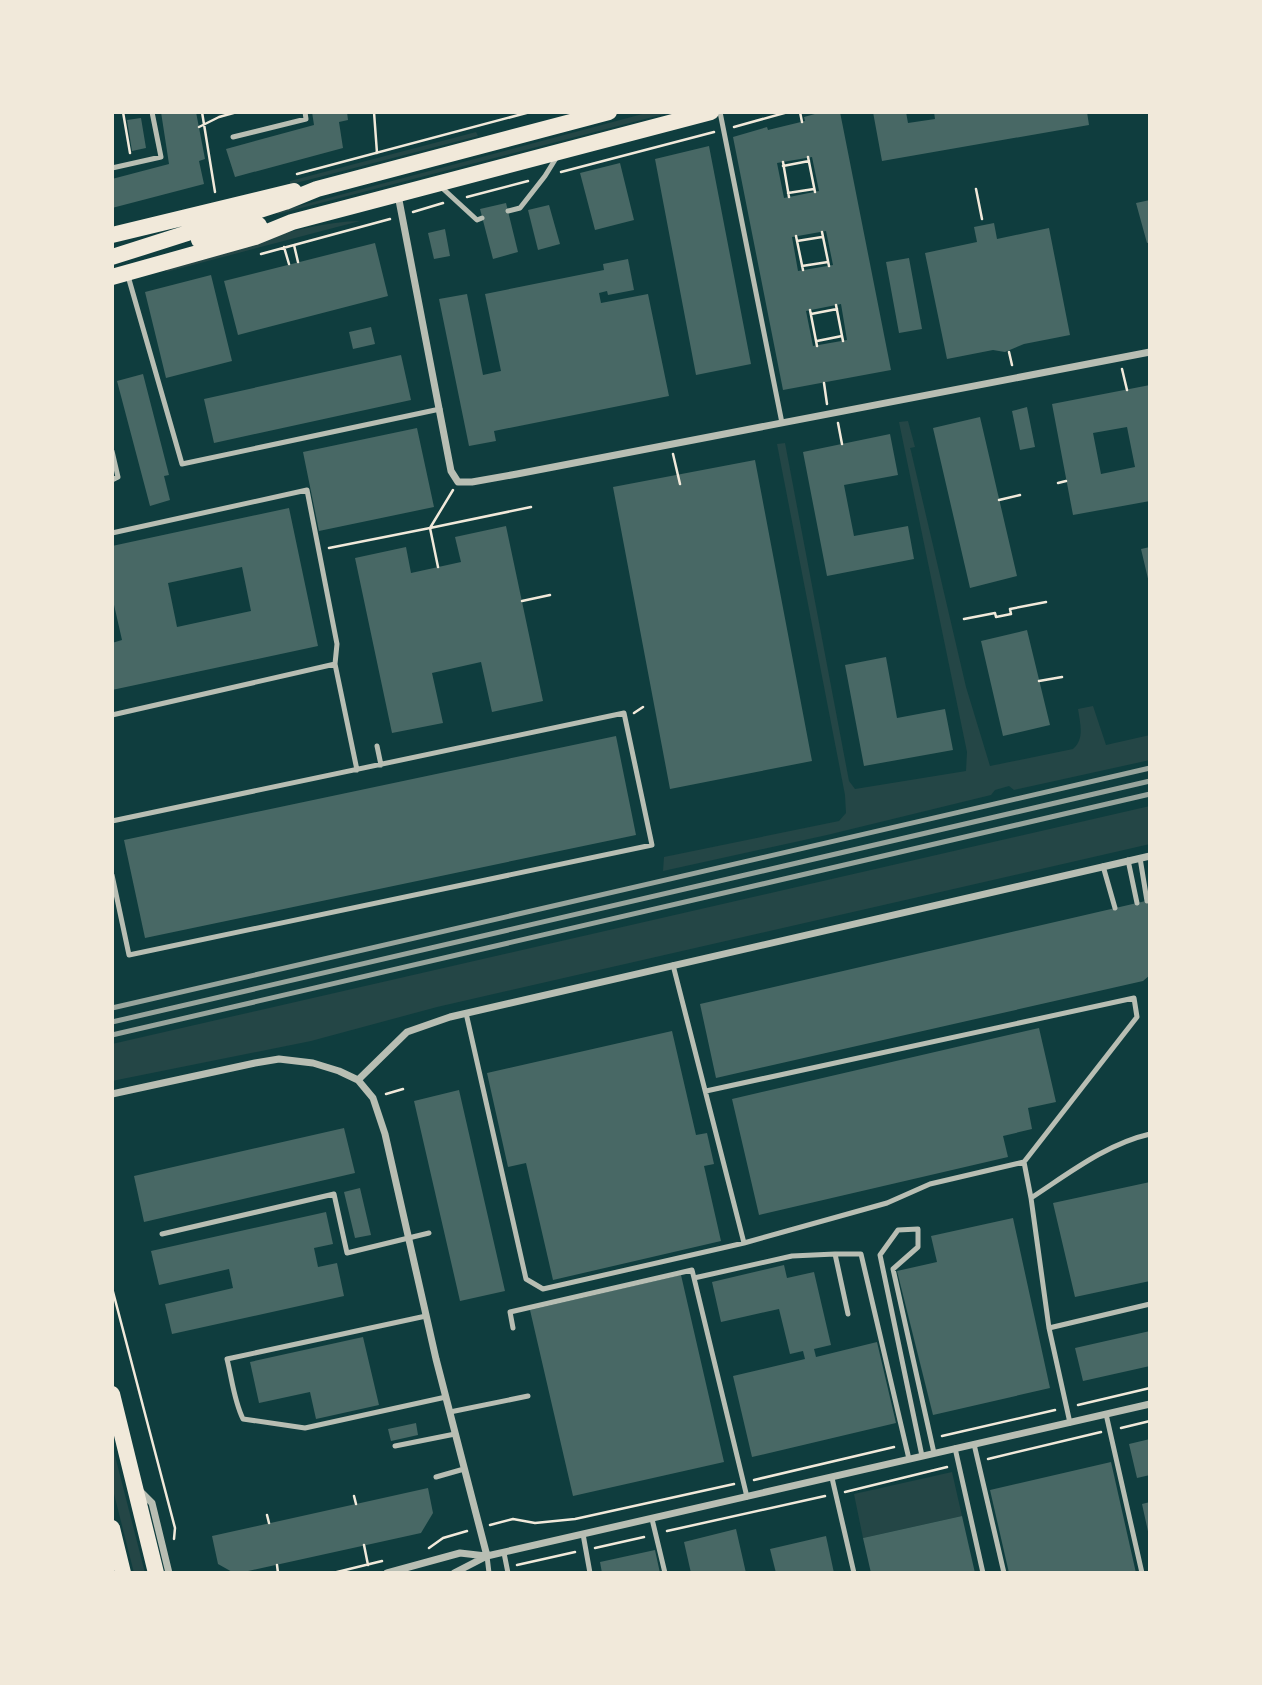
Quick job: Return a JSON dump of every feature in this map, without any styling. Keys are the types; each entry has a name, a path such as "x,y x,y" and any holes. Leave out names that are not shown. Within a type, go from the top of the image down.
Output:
{"main road":[{"path":"112,259 317,189 609,112"},
{"path":"120,275 256,237 292,222 711,112"},
{"path":"112,235 285,192 317,189"},
{"path":"112,259 258,225 292,222"},
{"path":"112,1394 156,1573"},
{"path":"112,1528 123,1573"}],"street":[{"path":"398,195 451,471 458,482 472,482 1150,352"},
{"path":"358,1080 407,1032 466,1013 1150,856"},
{"path":"112,1094 279,1059 313,1063 339,1071 358,1080 373,1098 385,1134 426,1316 487,1556"},
{"path":"454,1573 487,1556 1150,1404"},
{"path":"136,1488 152,1503 169,1573"},
{"path":"387,1573 460,1553 487,1556"}],"lane":[{"path":"112,168 160,157 152,112"},
{"path":"233,137 306,119 305,112"},
{"path":"720,112 782,423"},
{"path":"508,211 520,208 560,151"},
{"path":"438,184 477,220 482,218"},
{"path":"120,275 182,464 440,409"},
{"path":"112,451 118,477 112,480"},
{"path":"112,533 307,490 337,644 335,664 357,770"},
{"path":"112,715 335,664"},
{"path":"112,821 624,713 652,845 129,955 112,875"},
{"path":"377,746 381,765"},
{"path":"1140,858 1147,901"},
{"path":"1128,860 1137,903"},
{"path":"1103,866 1115,908"},
{"path":"673,965 744,1242"},
{"path":"466,1013 526,1279 543,1289 744,1242 887,1203 930,1184 1024,1163 1137,1017 1134,999 706,1091"},
{"path":"1031,1198 1088,1160 1139,1137 1150,1135"},
{"path":"1024,1163 1049,1328 1070,1423"},
{"path":"162,1234 334,1194 347,1253 429,1233"},
{"path":"922,1456 880,1255 898,1230 918,1229 918,1247 893,1269 934,1453"},
{"path":"835,1254 848,1314"},
{"path":"694,1278 792,1256 861,1254 909,1459"},
{"path":"513,1328 510,1312 692,1270 747,1497"},
{"path":"1049,1328 1150,1304"},
{"path":"426,1316 228,1359 239,1411 243,1419 304,1428 446,1397"},
{"path":"450,1412 528,1396"},
{"path":"1105,1414 1142,1573"},
{"path":"395,1446 455,1434"},
{"path":"974,1444 1004,1573"},
{"path":"955,1448 983,1573"},
{"path":"436,1477 464,1469"},
{"path":"832,1478 854,1573"},
{"path":"652,1519 665,1573"},
{"path":"583,1534 590,1573"},
{"path":"504,1552 508,1570"},
{"path":"487,1556 489,1573"}],"path":[{"path":"123,112 132,164"},
{"path":"202,112 215,196"},
{"path":"199,127 237,112"},
{"path":"374,112 377,153"},
{"path":"508,112 509,117"},
{"path":"296,174 530,112"},
{"path":"800,112 802,122"},
{"path":"810,162 815,190 789,195 784,171 783,164 810,162"},
{"path":"779,172 784,171"},
{"path":"976,189 982,219"},
{"path":"823,234 828,264 802,268 797,239 823,234"},
{"path":"293,245 298,262"},
{"path":"284,247 289,264"},
{"path":"836,307 843,331 842,339 816,343 810,312 836,307"},
{"path":"1120,358 1126,390"},
{"path":"824,383 842,444"},
{"path":"671,444 680,484"},
{"path":"1058,483 1066,481"},
{"path":"438,567 430,528 458,482"},
{"path":"999,500 1020,495"},
{"path":"320,550 531,507"},
{"path":"522,601 550,595"},
{"path":"964,619 995,612 996,617 1011,614 1010,609 1046,602"},
{"path":"1039,681 1062,677"},
{"path":"373,1098 403,1089"},
{"path":"112,1288 175,1528"},
{"path":"978,1461 1150,1421"},
{"path":"508,1570 958,1465"},
{"path":"354,1496 356,1504"},
{"path":"267,1515 269,1523"},
{"path":"364,1545 368,1564"},
{"path":"277,1565 278,1573"}],"shaded area":[{"path":"650,112 672,112 278,214 276,212"},
{"path":"476,132 478,136 290,184 290,181"},
{"path":"360,221 166,272 167,269 288,232"},
{"path":"908,421 915,447 910,448 966,687 990,766 1073,749 1080,736 1078,709 1093,706 1106,745 1150,735 1150,760 1014,790 1009,786 995,790 991,795 663,871 664,857 839,821 846,813 845,795 777,444 785,443 849,781 855,789 966,771 967,752 899,422"},
{"path":"1150,806 1150,844 437,1007 311,1041 112,1081 112,1044"},
{"path":"112,1444 145,1573 134,1573 112,1486"},
{"path":"952,1472 962,1516 863,1538 854,1494"}],"building":[{"path":"161,112 196,112 205,159 199,161 204,184 112,208 112,179 169,164"},
{"path":"312,112 347,112 348,120 339,122 343,148 235,177 226,149 314,125"},
{"path":"822,112 840,112 891,370 783,390 733,137 767,127 768,130 805,121 804,117","holes":["812,157 819,191 784,198 777,163","826,231 833,265 798,271 792,237","841,304 847,340 813,346 806,311"]},
{"path":"873,112 906,112 908,123 935,119 934,112 1087,112 1089,125 882,161"},
{"path":"141,118 146,148 132,151 127,120"},
{"path":"709,146 751,364 696,375 655,159"},
{"path":"620,163 634,220 595,230 580,173"},
{"path":"1150,200 1150,242 1147,243 1136,203"},
{"path":"506,203 518,252 493,259 480,209"},
{"path":"549,205 560,244 538,250 528,210"},
{"path":"994,223 997,239 1049,228 1070,335 1024,344 1005,352 993,350 947,359 925,253 977,242 974,227"},
{"path":"445,229 450,256 434,259 428,233"},
{"path":"375,243 388,296 238,335 224,281"},
{"path":"909,258 922,329 899,333 886,262"},
{"path":"628,259 634,290 608,295 607,291 599,293 601,303 648,294 669,396 494,431 496,441 469,446 439,299 467,294 483,375 501,371 485,294 604,270 603,264"},
{"path":"211,275 232,361 166,378 145,292"},
{"path":"371,327 375,344 353,349 349,332"},
{"path":"401,355 411,400 214,443 204,399"},
{"path":"143,374 169,475 164,476 170,500 150,506 117,381"},
{"path":"1150,385 1150,501 1073,515 1052,404","holes":["1127,427 1135,467 1101,474 1093,433"]},
{"path":"1027,407 1035,447 1020,450 1012,411"},
{"path":"980,417 1017,576 970,588 933,428"},
{"path":"417,428 434,507 319,531 303,452"},
{"path":"890,434 898,475 844,485 854,536 908,526 914,559 827,576 803,452"},
{"path":"755,460 812,761 670,789 613,487"},
{"path":"289,508 318,646 112,690 112,643 122,640 112,596 112,546","holes":["242,567 251,611 177,627 168,583"]},
{"path":"506,526 543,701 492,712 481,662 432,673 443,723 392,733 355,558 406,547 411,573 461,562 455,537"},
{"path":"1150,547 1150,583 1149,583 1141,549"},
{"path":"1027,630 1050,725 1003,736 981,641"},
{"path":"886,657 897,718 945,709 953,750 864,766 845,665"},
{"path":"616,736 636,835 145,938 124,840"},
{"path":"1150,900 1150,975 1143,981 716,1078 700,1004"},
{"path":"1039,1028 1056,1102 1028,1108 1032,1129 1003,1136 1008,1157 759,1215 732,1099"},
{"path":"672,1031 696,1135 707,1133 714,1164 704,1166 721,1241 553,1280 526,1163 508,1167 487,1073"},
{"path":"459,1090 505,1291 460,1301 414,1101"},
{"path":"344,1128 355,1173 144,1222 134,1176"},
{"path":"1150,1182 1150,1281 1075,1297 1053,1203"},
{"path":"360,1188 371,1235 355,1238 344,1192"},
{"path":"326,1212 333,1244 314,1248 318,1267 337,1263 344,1296 172,1334 165,1304 233,1288 229,1269 159,1285 151,1251"},
{"path":"1013,1218 1050,1388 933,1415 897,1271 937,1262 931,1236"},
{"path":"784,1265 787,1278 814,1272 831,1345 814,1349 816,1357 877,1342 896,1423 752,1457 733,1376 805,1359 803,1351 790,1354 779,1309 721,1322 712,1282"},
{"path":"681,1275 724,1462 573,1496 530,1310"},
{"path":"1150,1331 1150,1366 1083,1381 1075,1348"},
{"path":"363,1337 379,1405 316,1419 310,1392 259,1403 250,1362"},
{"path":"416,1423 418,1435 391,1441 388,1429"},
{"path":"1150,1439 1150,1475 1137,1478 1129,1444"},
{"path":"1111,1462 1136,1573 1009,1573 990,1490"},
{"path":"428,1488 433,1513 421,1533 239,1573 218,1564 212,1536"},
{"path":"1150,1502 1150,1535 1149,1536 1142,1504"},
{"path":"962,1516 975,1573 871,1573 863,1538"},
{"path":"736,1529 746,1573 691,1573 684,1542"},
{"path":"826,1536 834,1573 776,1573 770,1549"},
{"path":"655,1550 660,1573 602,1573 600,1562"}],"railway":[{"path":"112,1008 1150,768"},
{"path":"112,1022 1150,781"},
{"path":"112,1035 1150,794"}]}
